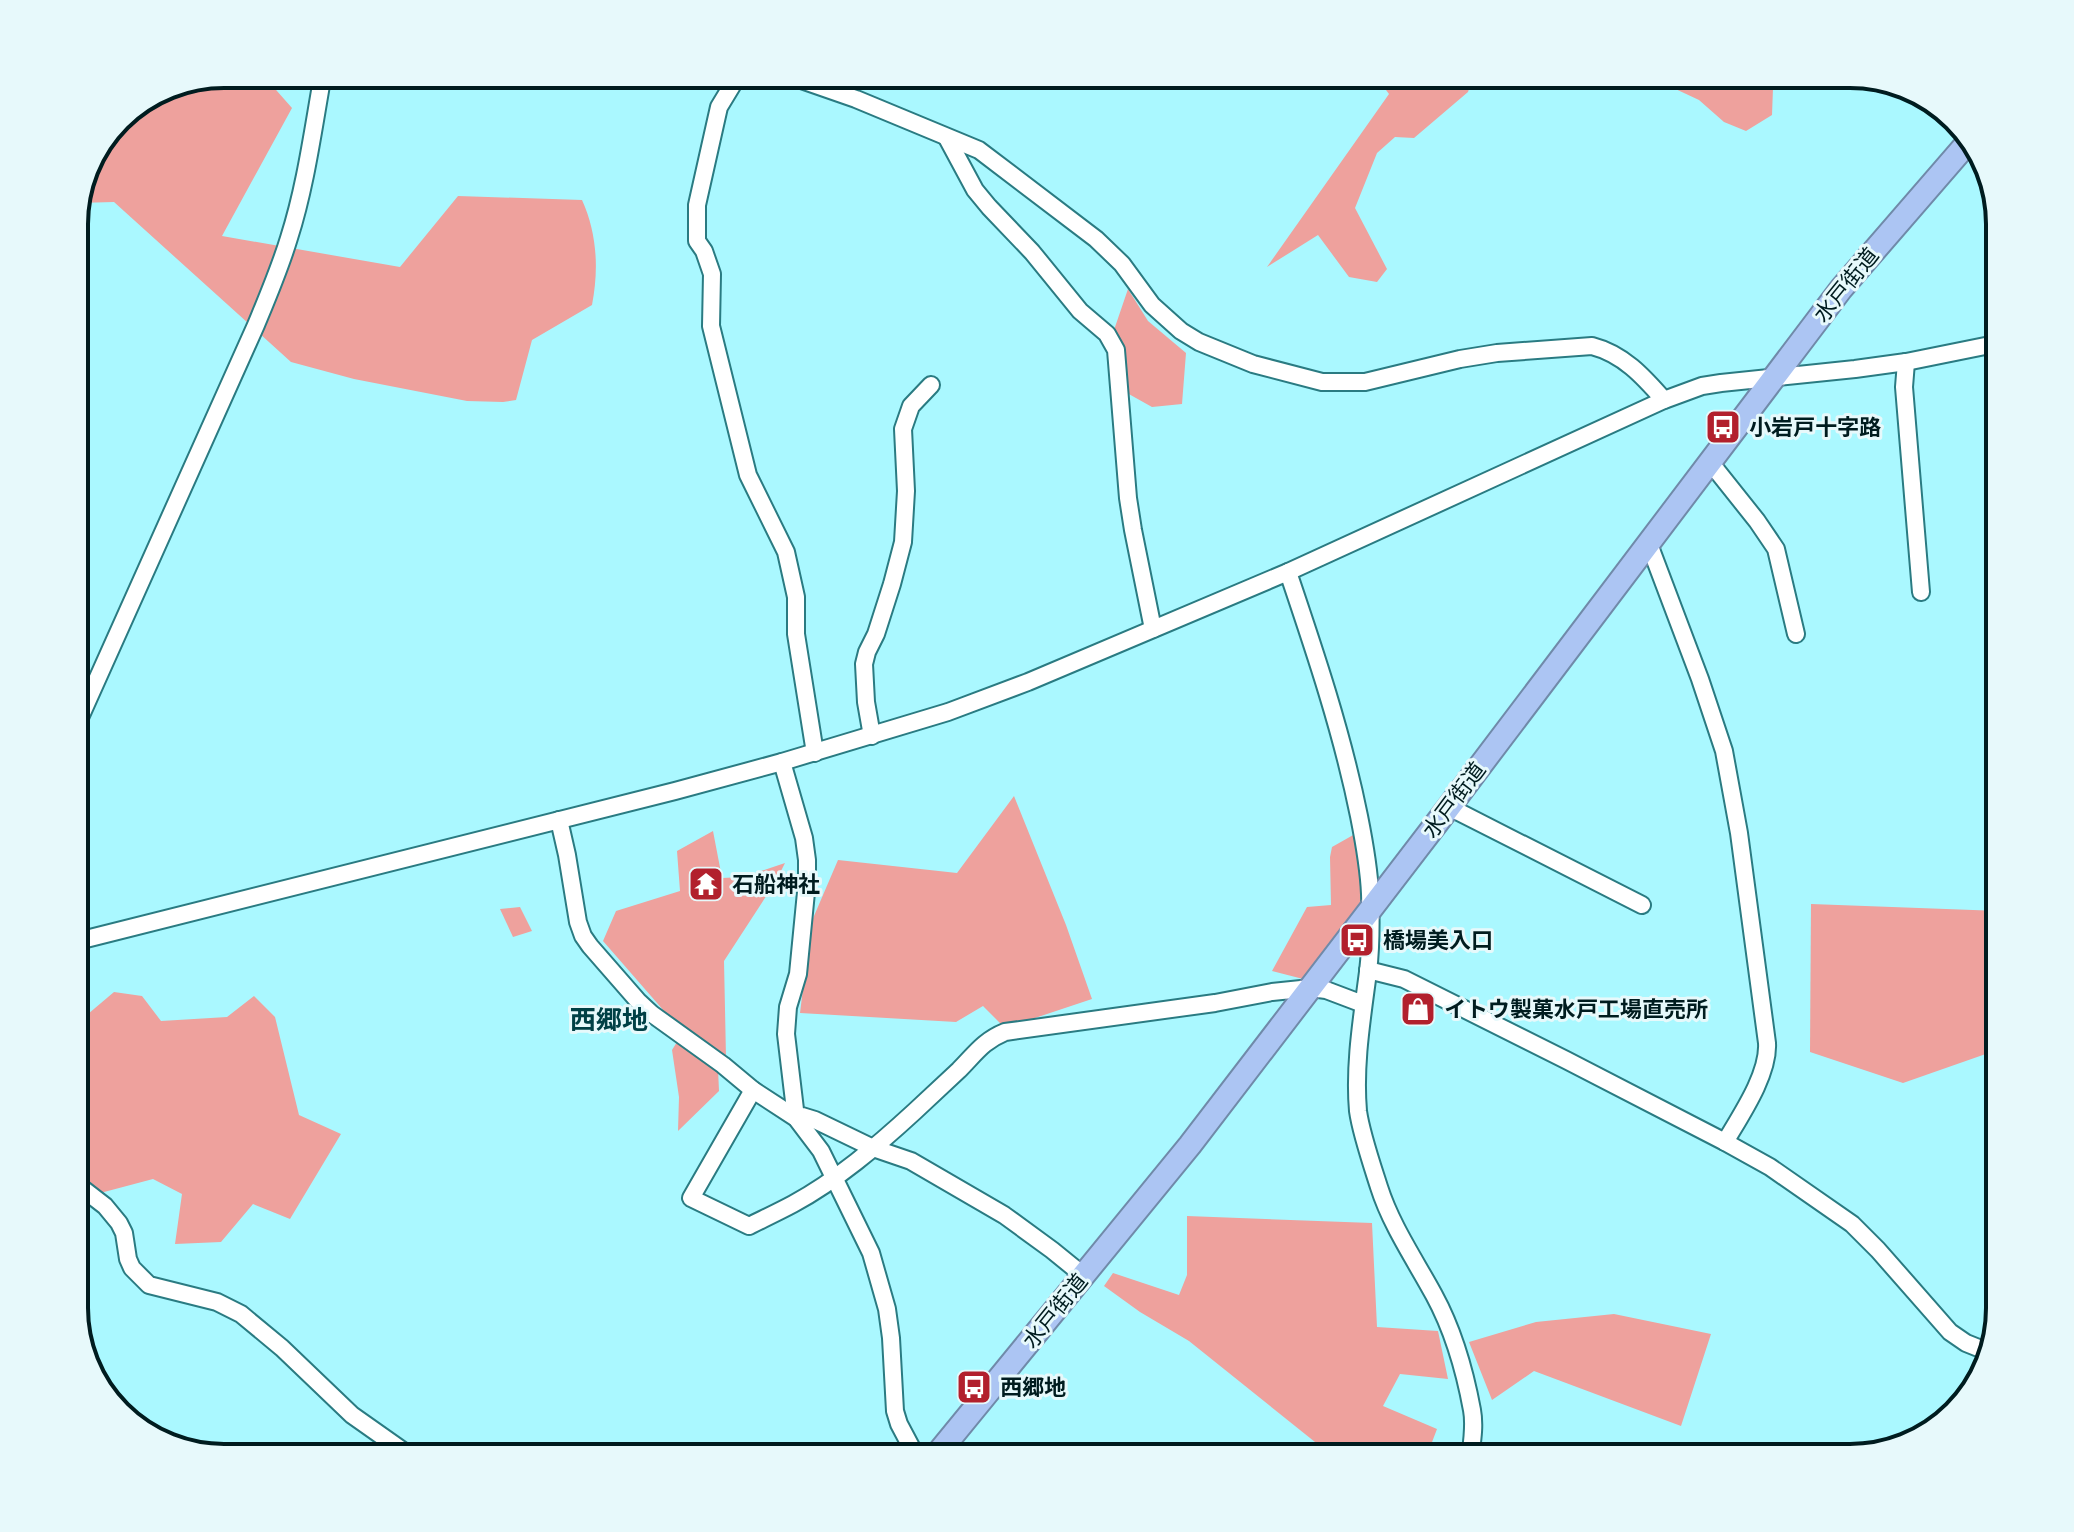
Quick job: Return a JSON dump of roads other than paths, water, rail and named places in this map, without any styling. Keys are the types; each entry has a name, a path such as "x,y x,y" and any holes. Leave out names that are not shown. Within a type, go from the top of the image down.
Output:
{"highway":[{"name":"水戸街道","path":"946,1444 1190,1145 1841,289 1963,149"}],"street":[{"path":"88,700 279,269 305,175 321,88"},
{"path":"731,88 719,107 697,205 697,241 712,274 711,326 748,475 786,552 796,597 796,634 815,753"},
{"path":"824,88 979,150 1076,222 1122,264 1165,318 1199,342 1227,355 1322,382 1365,382 1460,359 1592,346 1622,359 1642,375 1664,400"},
{"path":"947,138 975,190 1032,252 1080,311 1107,334 1116,350 1130,509 1153,629"},
{"path":"88,938 782,762 948,712 1028,682 1288,572 1664,400 1702,386 1832,373 1986,346"},
{"path":"1906,362 1904,387 1921,592"},
{"path":"872,736 864,664 903,542 906,491 903,429 911,406 931,385"},
{"path":"1710,462 1776,549 1796,634"},
{"path":"1649,544 1724,751 1739,833 1762,1002 1768,1053 1757,1082 1725,1142"},
{"path":"1288,572 1331,703 1364,843 1370,909 1368,970 1357,1070 1358,1114 1380,1191 1394,1223 1436,1298 1451,1335 1472,1412 1472,1444"},
{"path":"782,762 804,838 807,860 798,974 788,1007 786,1034 796,1118"},
{"path":"1449,807 1642,905"},
{"path":"559,820 583,936 645,1008 753,1090 796,1118 821,1151 858,1224 878,1276 891,1338 895,1411 910,1444"},
{"path":"1368,970 1404,979 1770,1167 1852,1224 1950,1332 1980,1349"},
{"path":"753,1090 691,1198 749,1226 794,1204 835,1177 873,1148 980,1047 1005,1032 1311,988 1326,990 1363,1004"},
{"path":"796,1118 802,1116 815,1120 873,1148 911,1161 1004,1215 1084,1276"},
{"path":"88,1193 105,1206 119,1223 132,1268 149,1285 217,1302 241,1314 282,1348 352,1415 393,1444"}],"place":[{"name":"小岩戸十字路","path":"1723,427"},
{"name":"石船神社","path":"706,884"},
{"name":"橋場美入口","path":"1357,940"},
{"name":"イトウ製菓水戸工場直売所","path":"1418,1009"},
{"name":"西郷地","path":"974,1387"}],"district":[{"name":"西郷地","path":"609,1020"}]}
